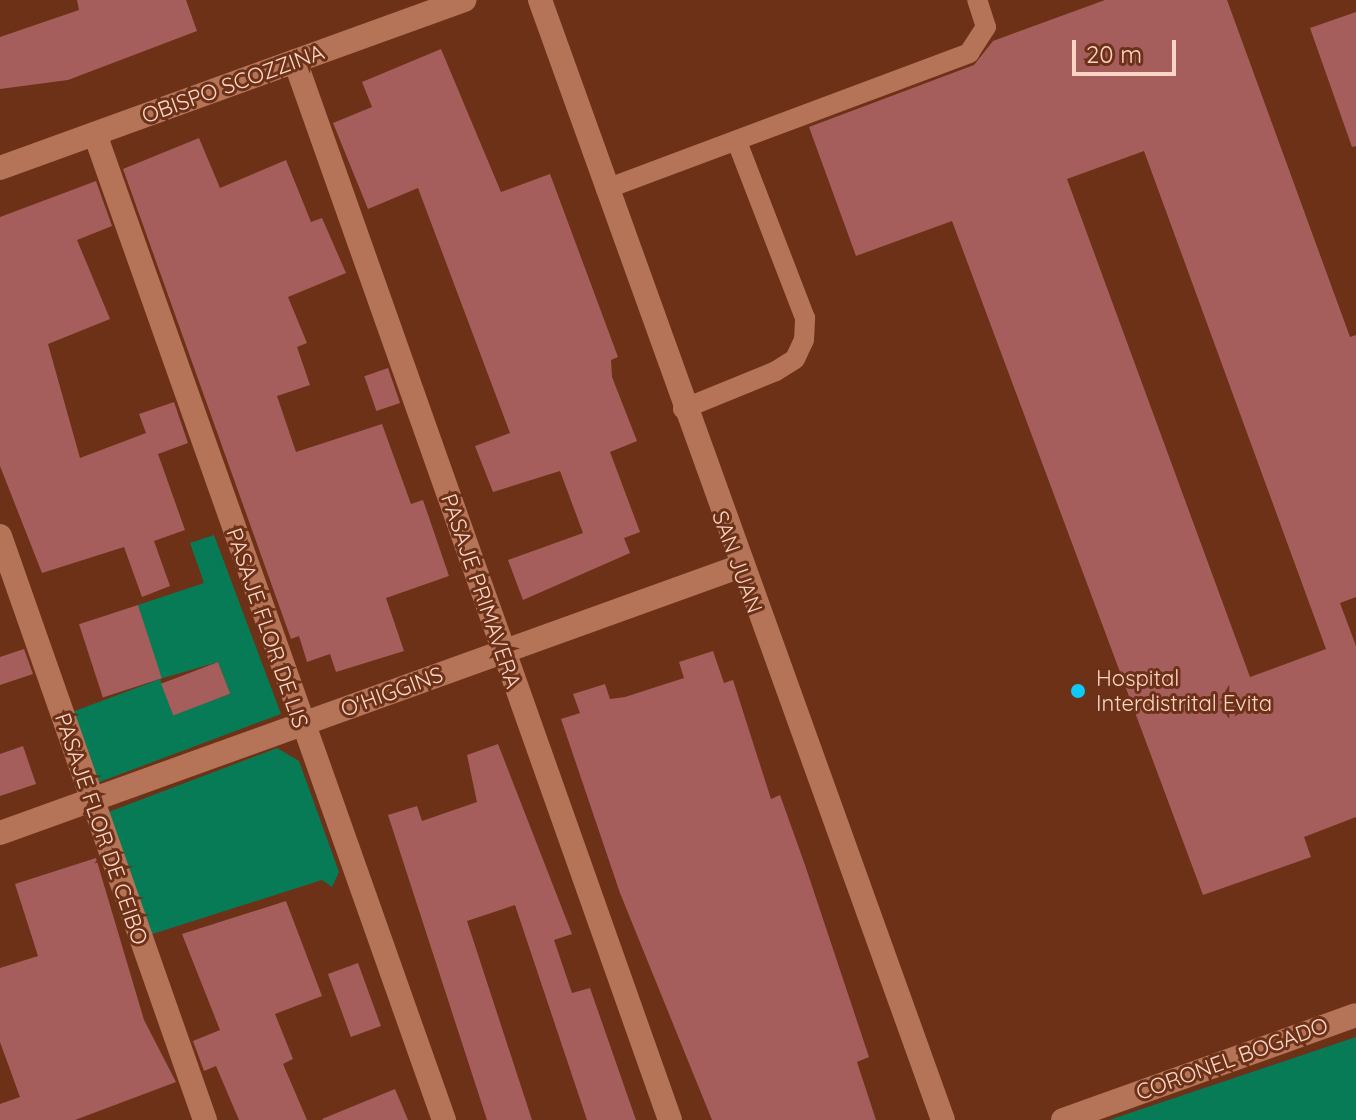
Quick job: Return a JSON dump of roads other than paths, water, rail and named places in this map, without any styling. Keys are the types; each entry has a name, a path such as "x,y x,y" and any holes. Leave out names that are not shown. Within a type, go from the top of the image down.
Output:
{"street":[{"name":"OBISPO SCOZZINA","path":"0,168 465,0"},
{"name":"SAN JUAN","path":"540,0 738,567 943,1120"},
{"name":"PASAJE PRIMAVERA","path":"295,61 670,1120"},
{"name":"PASAJE FLOR DE LIS","path":"95,134 301,725 444,1120"},
{"name":"PASAJE FLOR DE CEIBO","path":"0,536 90,801 205,1120"},
{"name":"O'HIGGINS","path":"0,833 738,567"},
{"name":"CORONEL BOGADO","path":"1063,1120 1356,1015"}],"lane":[{"path":"606,189 969,53 986,27 977,0"},
{"path":"683,409 776,371 795,359 804,340 805,318 737,142"}],"place":[{"name":"Hospital Interdistrital Evita","path":"1078,691"}]}
